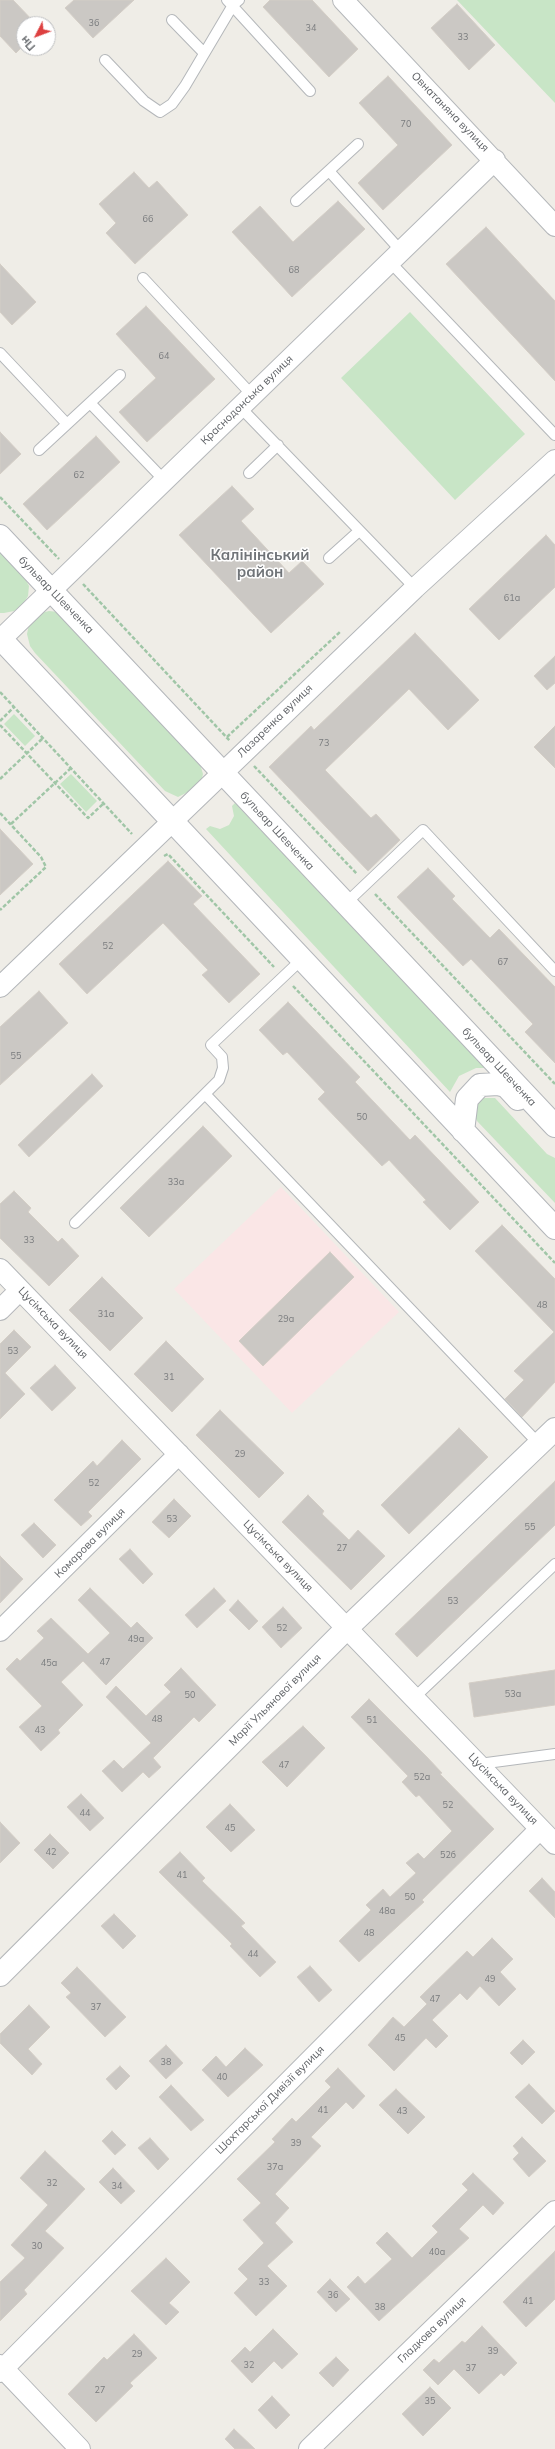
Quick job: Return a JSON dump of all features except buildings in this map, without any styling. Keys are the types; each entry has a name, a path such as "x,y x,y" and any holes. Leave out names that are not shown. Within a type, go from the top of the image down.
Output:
{"main road":[{"name":"бульвар Шевченка","path":"0,536 555,1126"},
{"path":"0,639 555,1228"},
{"path":"463,1131 464,1107 472,1091 480,1085 498,1084 506,1086 551,1135 555,1136"},
{"name":"Марії Ульянової вулиця","path":"0,1975 347,1628 555,1429"}],"street":[{"name":"Овнатаняна вулиця","path":"343,0 495,160 555,226"},
{"name":"Краснодонська вулиця","path":"0,639 495,160"},
{"name":"Лазаренка вулиця","path":"0,987 415,588 555,460"},
{"name":"Цусімська вулиця","path":"0,1269 555,1844"},
{"path":"0,1310 20,1290"},
{"name":"Комарова вулиця","path":"0,1631 179,1454"},
{"name":"Шахтарської Дивізії вулиця","path":"1,2369 540,1828"},
{"name":"Гладкова вулиця","path":"310,2449 555,2211"},
{"path":"1,2369 80,2449"}],"lane":[{"path":"105,60 144,101 160,112 172,104 204,53 233,2 310,91"},
{"path":"172,20 204,53"},
{"path":"296,201 358,144"},
{"path":"329,171 396,257 555,435"},
{"path":"143,278 246,401 278,445 415,588"},
{"path":"0,353 67,424"},
{"path":"39,450 120,375"},
{"path":"90,404 164,480"},
{"path":"249,473 278,445"},
{"path":"329,558 359,531"},
{"path":"345,904 423,830 555,971"},
{"path":"75,1223 219,1080 223,1068 222,1057 211,1045 301,960"},
{"path":"205,1094 539,1444"},
{"path":"414,1698 555,1564"},
{"path":"479,1764 555,1754"}],"path":[{"path":"0,497 555,1084"},
{"path":"0,692 155,859 168,854 555,1263"},
{"path":"0,721 14,707"},
{"path":"0,725 88,818 104,803"},
{"path":"0,779 43,738"},
{"path":"10,824 71,768"},
{"path":"0,813 41,857 46,867 0,910"}],"shaded area":[{"path":"281,1187 399,1312 292,1413 174,1289"}],"green space":[{"path":"457,0 555,0 555,103"},
{"path":"410,312 525,434 455,500 341,378"},
{"path":"0,550 22,573 29,586 28,596 22,606 14,611 4,613 0,613"},
{"path":"49,611 58,612 200,764 203,774 201,782 194,789 178,797 165,791 35,653 30,646 27,634 29,624 41,613"},
{"path":"14,714 35,736 25,746 4,724"},
{"path":"71,774 97,801 86,812 60,784"},
{"path":"235,803 485,1068 476,1068 459,1076 450,1092 206,829 210,826 220,829 229,825 234,816 232,806"},
{"path":"483,1098 495,1098 547,1154 555,1158 555,1203 477,1121 474,1114 478,1102"}],"district":[{"name":"Калінінський район","path":"260,564"}]}
